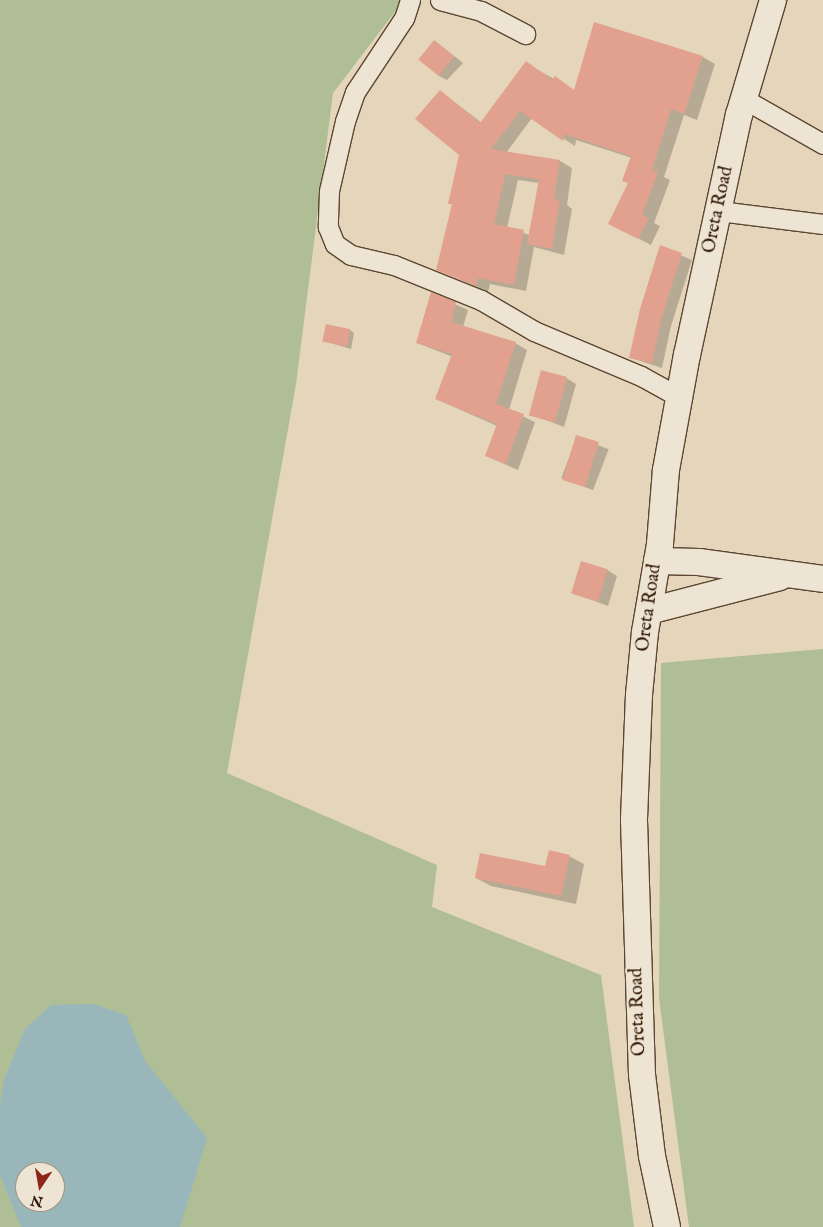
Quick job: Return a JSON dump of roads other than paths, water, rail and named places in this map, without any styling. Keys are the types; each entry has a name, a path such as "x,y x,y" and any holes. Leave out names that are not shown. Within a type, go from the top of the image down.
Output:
{"street":[{"path":"410,0 404,18 355,92 345,121 329,192 328,227 335,244 351,255 394,265 481,300 534,331 641,376 679,397"},
{"path":"440,0 480,11 525,34"},
{"name":"Oreta Road","path":"667,1227 652,1156 642,1075 634,818 640,695 648,611 656,561 666,470 679,397 744,99 772,0"},
{"path":"744,99 823,144"},
{"path":"719,211 823,224"},
{"path":"656,561 726,565 783,576 823,579"},
{"path":"648,611 783,576"}],"water":[{"path":"93,1004 126,1015 145,1061 207,1138 180,1227 21,1227 0,1175 0,1106 4,1080 25,1029 51,1005"}]}
